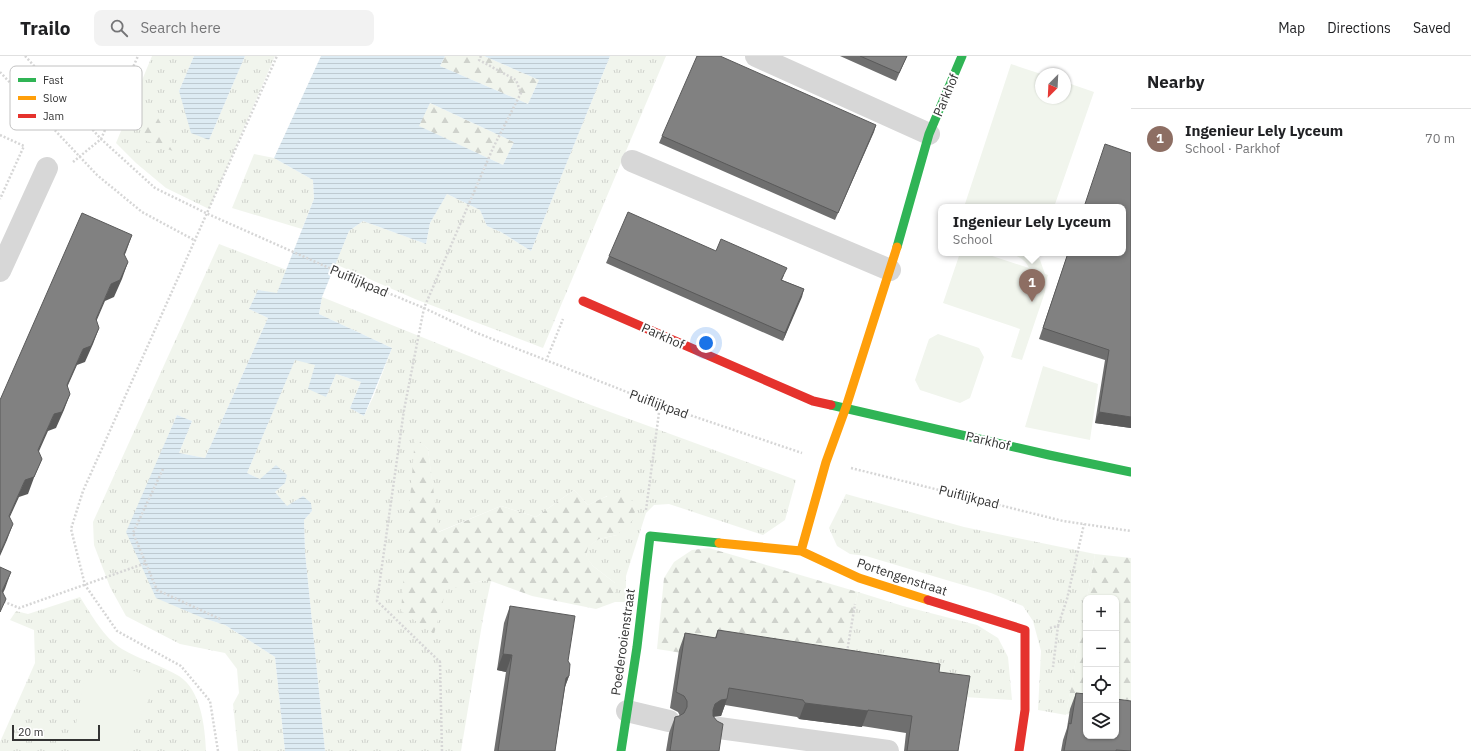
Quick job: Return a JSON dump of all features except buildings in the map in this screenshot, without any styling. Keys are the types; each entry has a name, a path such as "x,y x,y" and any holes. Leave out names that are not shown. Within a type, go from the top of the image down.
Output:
{"street":[{"path":"756,56 929,134"},
{"name":"Parkhof","path":"801,551 826,462 846,408 890,270 929,134 962,56"},
{"path":"632,161 890,270"},
{"path":"0,271 47,168"},
{"name":"Parkhof","path":"583,301 813,401 1049,455 1131,472"},
{"name":"Portengenstraat","path":"650,536 801,551 859,578 1025,630 1025,710 1019,751"},
{"name":"Poederooienstraat","path":"621,751 637,647 650,536"},
{"path":"627,711 668,721"},
{"path":"719,728 888,751"}],"path":[{"name":"Puiflijkpad","path":"25,56 34,66"},
{"path":"134,66 138,56"},
{"path":"218,751 210,701 181,666 117,631 85,585 71,529 83,491 196,241 277,56"},
{"path":"442,751 440,662 377,601 404,410 424,308 465,212 521,93 516,80 479,60 481,56"},
{"path":"0,72 10,83"},
{"path":"55,130 97,175 142,212 196,241"},
{"name":"Puiflijkpad","path":"94,130 155,188 208,214 345,275 424,308 477,333 546,361 660,405 826,462 1064,521 1131,531"},
{"path":"47,168 64,170 102,138 106,130"},
{"path":"0,135 24,146 0,199"},
{"path":"546,361 575,293 583,301"},
{"path":"650,536 646,509 660,405"},
{"path":"163,469 133,533 157,590 220,619"},
{"path":"1058,626 1067,599 1084,524"},
{"path":"0,600 19,608 146,563"},
{"path":"847,652 859,578"}],"green space":[{"path":"152,56 194,56 179,91 209,140 245,56 275,56 209,209 166,188 136,163 116,143 121,130 142,130 142,80"},
{"path":"445,56 484,56 539,80 528,104 440,66"},
{"path":"610,56 666,56 543,348 415,299 335,264 349,231 363,221 426,244 430,223 447,194 480,210 487,226 501,232 531,251"},
{"path":"1011,64 1035,72 1035,104 1071,104 1071,84 1094,92 1055,204 965,204"},
{"path":"430,103 514,142 503,165 418,126"},
{"path":"155,113 178,153 144,140 141,130 142,130 142,114"},
{"path":"254,154 274,158 313,180 314,199 302,229 232,208"},
{"path":"219,244 287,270 277,294 258,290 249,309 268,318 205,458 179,453 192,421 177,415 154,469 203,618 225,625 275,657 285,751 238,751 233,704 239,693 237,669 225,653 180,644 126,616 110,587 94,545 93,522"},
{"path":"959,256 992,256 1029,268 1026,263 1017,256 1037,256 1040,260 1045,274 1048,275 1045,292 1022,360 1011,357 1020,329 943,303"},
{"path":"322,297 591,405 796,480 785,520 763,535 669,504 654,505 646,513 626,576 626,602 615,602 615,583 593,566 586,557 587,547 599,539 617,535 607,496 588,505 574,490 536,517 501,506 438,532 428,449 415,438 446,589 482,581 491,581 483,618 461,751 325,751 305,552 304,520 312,511 303,496 287,507 275,492 285,483 260,479 247,473 295,359 316,365 326,397 336,374 361,382 350,408 364,416 374,395 392,348 319,314"},
{"path":"938,334 979,348 984,357 970,398 960,403 920,390 915,380 929,339"},
{"path":"1043,366 1098,384 1090,440 1025,427"},
{"path":"415,437 428,449 439,532 501,506 536,517 574,490 588,505 613,495 629,496 636,508 632,521 617,535 599,539 588,547 586,556 593,566 615,583 615,602 596,609 532,596 491,581 482,581 446,590 434,634 401,611"},
{"path":"846,494 964,527 1095,554 1088,595 1083,595 1083,621 1066,715 1038,710 1041,651 1033,621 1023,606 991,593 866,556 850,554 837,546 829,528"},
{"path":"709,548 858,592 840,678 657,649 664,578 674,562 692,550"},
{"path":"1095,554 1131,558 1131,725 1119,723 1119,595 1088,595"},
{"path":"858,592 903,606 977,625 998,638 1008,657 1012,700 964,697 840,678"},
{"path":"80,597 98,625 115,644 129,653 172,672 186,682 197,700 203,720 206,751 0,751 0,742 35,663 34,630 10,620 16,611 28,614"},
{"path":"1083,620 1083,717 1066,714"},
{"path":"135,671 157,682 124,751 71,751 85,676"}],"shaded area":[{"path":"194,56 245,56 209,140 191,133 179,91"},
{"path":"321,56 445,56 440,66 528,104 539,80 484,56 610,56 531,251 501,232 487,226 480,210 447,194 430,223 426,244 363,221 349,231 322,297 319,314 392,348 364,416 350,408 361,382 336,374 326,397 308,389 315,365 295,360 247,473 260,479 276,465 287,475 285,483 275,492 287,506 303,496 311,503 312,511 304,520 305,552 325,751 285,751 275,657 225,625 203,618 156,598 126,532 177,415 192,421 179,453 205,458 268,318 249,309 258,290 277,293 314,199 313,180 274,158","holes":["430,103 514,142 503,165 419,126"]}],"traffic: fast":[{"path":"897,247 929,134 962,56"},
{"path":"831,405 1049,455 1131,472"},
{"path":"621,751 637,647 650,536 719,543"}],"traffic: slow":[{"path":"801,551 826,462 846,407 897,247"},
{"path":"719,543 801,551 859,578 928,600"}],"traffic: jam":[{"path":"583,301 813,401 831,405"},
{"path":"928,600 1025,630 1025,710 1019,751"}],"place":[{"name":"Ingenieur Lely Lyceum","path":"1032,302"}]}
